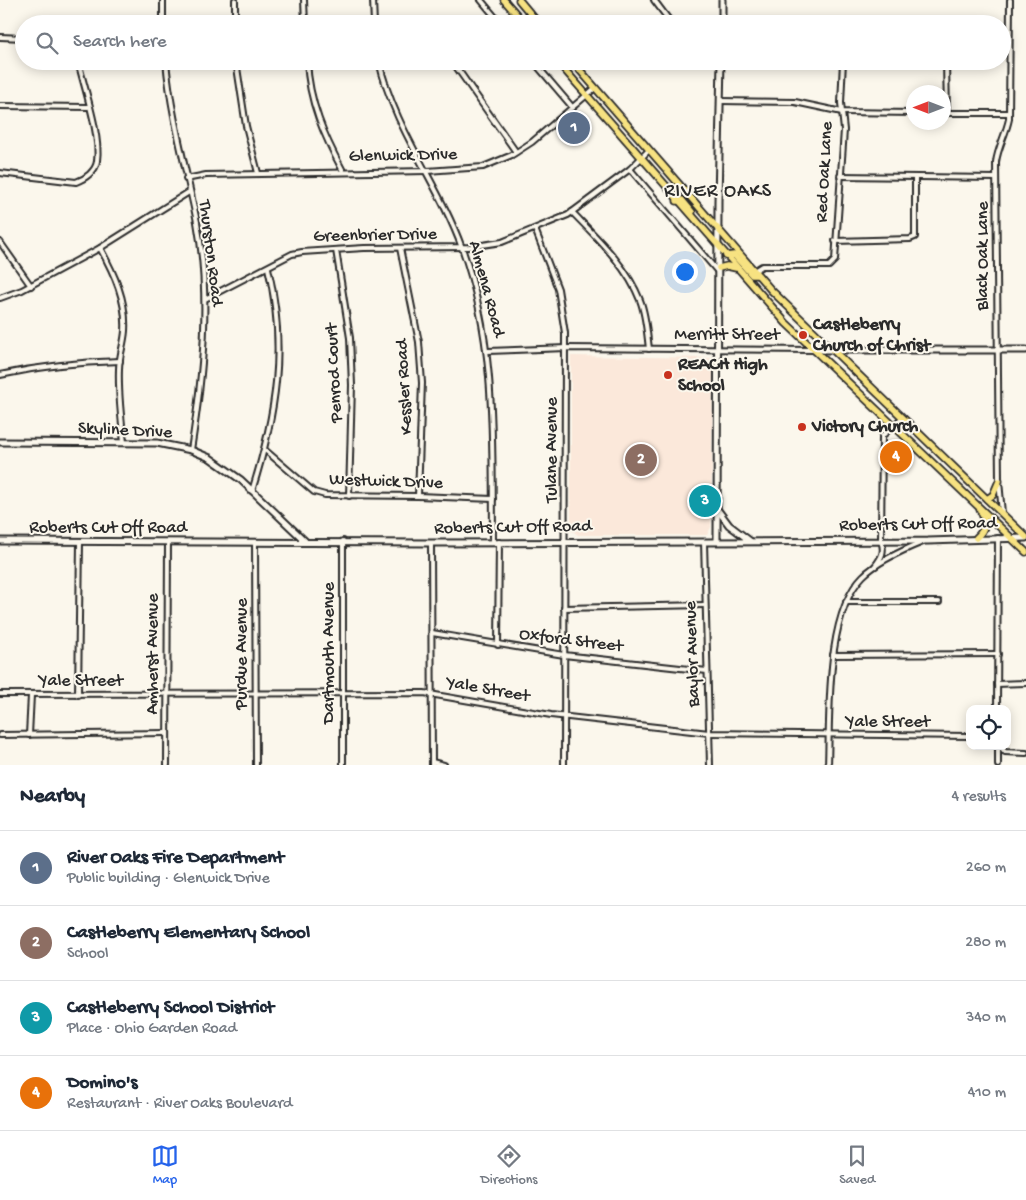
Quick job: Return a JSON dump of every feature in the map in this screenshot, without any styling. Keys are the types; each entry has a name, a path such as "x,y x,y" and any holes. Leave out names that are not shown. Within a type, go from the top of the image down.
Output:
{"main road":[{"path":"504,0 517,15"},
{"path":"519,0 532,15"},
{"path":"565,70 736,268 814,350 1026,552"},
{"path":"580,70 756,273 832,351 1026,537"},
{"path":"677,200 682,200 705,225 708,224 709,219"},
{"path":"726,256 734,255 752,275 756,273"},
{"path":"719,271 727,266 736,268"},
{"path":"960,490 968,481"},
{"path":"987,499 994,495 999,481"},
{"path":"976,504 985,523 982,532 976,538"}],"street":[{"path":"163,15 164,0"},
{"path":"235,0 235,15"},
{"path":"304,0 305,15"},
{"path":"373,0 374,15"},
{"path":"481,0 494,15"},
{"path":"654,0 665,15"},
{"path":"722,0 722,15"},
{"name":"Black Oak Lane","path":"1010,0 1010,15"},
{"path":"0,37 15,38"},
{"path":"0,173 68,182 85,178 94,170 97,161 96,140 80,70"},
{"name":"Thurston Road","path":"167,70 170,100 197,223 205,299 204,362 191,450"},
{"path":"237,70 246,126 258,173"},
{"path":"307,70 317,117 342,171"},
{"name":"Almena Road","path":"381,70 385,84 408,138 427,171 462,248 473,282 488,351 496,542 498,645"},
{"path":"458,70 516,152"},
{"path":"541,70 573,108"},
{"path":"717,542 721,70"},
{"name":"Red Oak Lane","path":"756,273 762,266 829,266 835,260 844,130 842,112 843,70"},
{"path":"946,70 946,85"},
{"name":"Black Oak Lane","path":"1003,514 999,481 996,178 997,153 1006,132 1009,113 1009,70"},
{"name":"Glenwick Drive","path":"186,179 206,175 342,171 427,171 482,166 516,152 555,124 595,88"},
{"path":"720,100 796,102 842,112 906,113"},
{"path":"0,106 88,107"},
{"path":"951,113 1009,113"},
{"name":"Greenbrier Drive","path":"205,299 292,254 336,250 462,248 502,242 572,212 630,169 649,150"},
{"path":"630,169 719,271"},
{"path":"840,176 996,178"},
{"path":"835,241 910,239 915,237 915,178"},
{"path":"0,298 31,286 100,248 189,192"},
{"path":"572,212 611,254 631,282 640,300 649,349"},
{"name":"Tulane Avenue","path":"535,229 558,289 566,348 564,765"},
{"path":"0,242 31,286"},
{"path":"100,248 114,273 125,311 125,331 120,361 119,385 124,442"},
{"name":"Kessler Road","path":"400,248 419,342 422,383 418,496"},
{"name":"Penrod Court","path":"336,250 350,338 352,385 349,496"},
{"path":"252,492 273,416 278,377 276,301 268,268"},
{"name":"Merritt Street","path":"488,351 566,348 832,351 1026,350"},
{"path":"0,375 35,367 70,363 120,361"},
{"path":"828,765 833,655 836,632 846,602 857,583 882,557 883,548 880,541 882,436 884,432 902,418"},
{"name":"Skyline Drive","path":"0,442 124,442 170,444 191,450 210,458 228,470 305,541"},
{"name":"Westwick Drive","path":"265,450 314,492 325,495 493,499"},
{"path":"717,508 729,525 750,541"},
{"name":"Roberts Cut Off Road","path":"0,541 255,543 305,541 432,543 565,541 717,542 928,541 1026,537"},
{"path":"997,705 998,538"},
{"name":"Dartmouth Avenue","path":"343,541 343,765"},
{"path":"874,567 928,541"},
{"path":"78,695 80,542"},
{"name":"Amherst Avenue","path":"167,765 168,542"},
{"name":"Baylor Avenue","path":"704,542 710,765"},
{"name":"Purdue Avenue","path":"255,543 256,765"},
{"path":"432,543 432,764 444,765"},
{"path":"846,602 940,602"},
{"path":"564,608 705,606"},
{"name":"Oxford Street","path":"432,633 564,655 707,671"},
{"path":"833,655 998,654"},
{"path":"998,684 1026,683"},
{"name":"Yale Street","path":"0,694 432,694 498,707 709,733 966,736"},
{"path":"29,734 31,694"},
{"path":"0,735 167,733"},
{"path":"998,765 999,750"},
{"path":"1003,750 1005,752 1026,753"}],"shaded area":[{"path":"571,356 713,358 711,527 707,535 578,535 571,530"}],"place":[{"name":"River Oaks Fire Department","path":"574,128"},
{"name":"Castleberry Church of Christ","path":"803,335"},
{"name":"REACH High School","path":"668,375"},
{"name":"Victory Church","path":"802,427"},
{"name":"Domino's","path":"896,457"},
{"name":"Castleberry Elementary School","path":"641,460"},
{"name":"Castleberry School District","path":"705,501"}],"district":[{"name":"RIVER OAKS","path":"718,192"}]}
